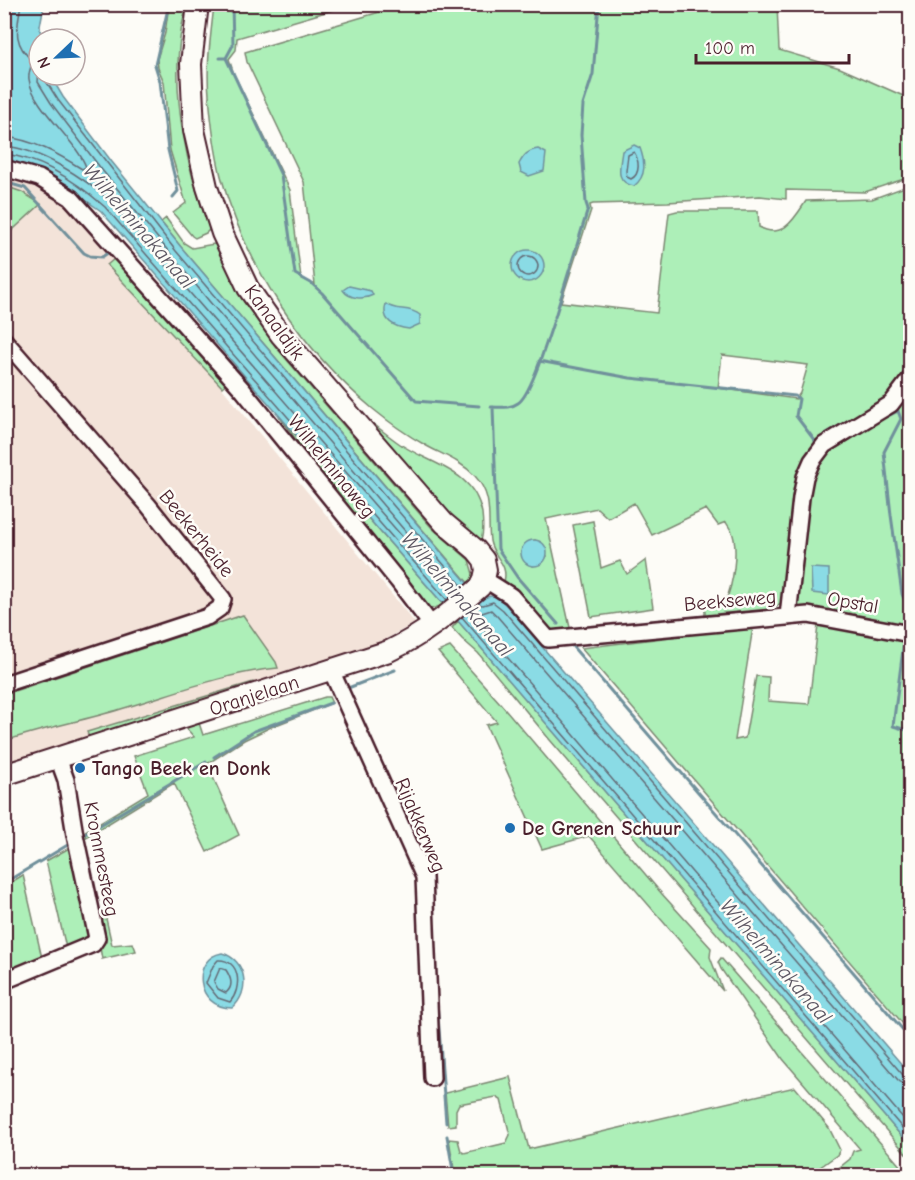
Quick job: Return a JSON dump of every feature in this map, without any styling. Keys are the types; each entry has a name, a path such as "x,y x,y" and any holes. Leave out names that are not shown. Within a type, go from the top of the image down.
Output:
{"main road":[{"name":"Kanaaldijk","path":"198,4 191,64 194,130 207,187 222,233 248,288 281,335 436,514 484,560 486,570 482,583"},
{"name":"Oranjelaan","path":"4,775 389,651 413,640 433,627 482,583"}],"street":[{"name":"Wilhelminaweg","path":"4,168 39,178 71,198 242,389 433,627"},
{"name":"Beekerheide","path":"4,340 148,505 223,599 220,608 207,617 4,684"},
{"name":"Beekseweg","path":"482,583 511,596 548,639 788,616 804,477 812,461 824,445 891,404 910,379"},
{"name":"Opstal","path":"788,616 808,615 910,634"},
{"name":"Rijakkerweg","path":"331,670 424,877 432,1078"},
{"name":"Krommesteeg","path":"4,981 93,944 97,938 66,780 58,758"}],"shaded area":[{"path":"5,171 39,178 103,243 415,623 353,657 5,769"}],"green space":[{"path":"169,5 187,5 178,56 179,106 194,182 210,229 195,238 173,213 186,203 170,150 164,82 157,59 165,33"},
{"path":"214,5 350,5 237,38 236,50 229,59 290,190 301,278 315,285 304,182 247,62 245,52 403,5 777,5 779,50 840,68 908,98 910,96 910,177 865,192 786,190 786,199 760,196 590,205 591,210 561,302 657,313 669,213 677,211 758,211 759,227 775,231 787,226 806,201 872,199 910,185 910,369 894,393 817,446 782,602 771,610 705,617 705,601 726,600 731,585 735,559 734,542 726,522 718,525 706,509 652,535 634,503 608,518 597,508 546,519 571,632 551,633 504,582 503,565 490,541 487,499 475,476 458,462 399,428 347,386 300,333 279,304 261,273 232,209 217,157 208,84","holes":["722,355 808,365 800,393 796,399 718,388","535,540 547,556 542,563 533,566 524,560 522,552 527,543"]},
{"path":"5,186 22,192 41,204 5,237"},
{"path":"166,218 184,243 192,248 217,245 241,298 275,346 432,528 469,560 473,578 469,584 181,247 161,222"},
{"path":"120,254 229,381 222,387 107,265"},
{"path":"910,394 910,628 794,611 811,480 815,466 830,452 901,404"},
{"path":"342,398 400,444 450,470 470,487 482,513 481,540 478,541 466,534"},
{"path":"279,416 444,605 425,611"},
{"path":"593,521 601,568 620,561 627,574 646,560 653,608 591,617 573,525"},
{"path":"243,615 278,668 218,679 5,741 5,694"},
{"path":"458,621 910,1146 910,1158 550,740 478,653 452,628"},
{"path":"818,625 910,640 910,1032 581,648 753,627 735,740 745,738 756,676 769,677 768,701 809,704"},
{"path":"450,647 711,948 710,957 723,991 589,836 542,849 486,725 497,722 438,652"},
{"path":"253,682 256,684 91,742 87,732"},
{"path":"329,697 332,703 244,740 207,764 239,835 207,852 174,783 80,841 79,835 148,793 134,756 194,737 185,727 199,723 203,735"},
{"path":"71,847 88,938 66,948 46,861"},
{"path":"23,875 42,958 5,972 5,886"},
{"path":"105,914 112,945 133,943 136,951 102,959 94,915"},
{"path":"721,958 908,1175 830,1175 850,1159 853,1151 860,1149 783,1059 721,969 718,962"},
{"path":"510,1077 529,1149 795,1087 829,1128 840,1150 837,1155 809,1175 455,1175 449,1139 458,1140 461,1151 464,1153 506,1143 510,1135 501,1100 496,1097 459,1104 456,1110 456,1125 448,1126 445,1093"}],"water":[{"name":"Wilhelminakanaal","path":"4,5 44,5 40,27 27,27 27,87 57,87 112,162 181,247 481,599 496,596 507,606 910,1074 910,1146 101,211 53,177 5,159"},
{"path":"634,145 640,148 644,168 641,178 634,186 623,181 620,168 622,151"},
{"path":"538,149 546,153 544,171 529,176 521,172 519,164 523,158 528,152"},
{"path":"528,250 540,254 544,266 540,278 528,282 516,278 512,266 516,254"},
{"path":"349,286 371,291 373,295 353,297 343,290"},
{"path":"386,304 394,308 416,312 420,315 420,324 409,329 394,325 385,315"},
{"path":"534,540 543,544 547,553 543,562 534,566 525,562 521,553 525,544"},
{"path":"811,568 829,569 829,595 812,593"},
{"path":"222,953 237,962 244,977 242,994 232,1008 220,1006 210,1000 201,982 205,964 212,957"}],"waterway":[{"path":"169,4 155,65 160,81 168,150 178,191 173,197"},
{"path":"220,58 226,58 233,45 232,4"},
{"path":"555,317 588,209 581,135 583,105 593,74 599,4"},
{"path":"226,58 281,175 295,274 311,283 322,293 416,401 479,406"},
{"path":"4,182 25,188 84,253 102,257 109,252"},
{"path":"491,407 512,406 523,398 534,378 554,320"},
{"path":"539,361 630,378 795,396 799,399 796,416 815,441"},
{"path":"825,434 875,405"},
{"path":"493,407 498,549 517,577 558,624"},
{"path":"888,416 898,411 901,419 884,452 902,594 907,606 906,622 910,623"},
{"path":"904,642 893,726 910,731"},
{"path":"573,647 910,1038"},
{"path":"348,688 395,670"},
{"path":"214,757 254,731 331,703"},
{"path":"80,837 206,762"},
{"path":"4,883 71,843"},
{"path":"435,975 446,1123"},
{"path":"447,1136 454,1176"}],"place":[{"name":"Tango Beek en Donk","path":"80,768"},
{"name":"De Grenen Schuur","path":"510,828"}]}
